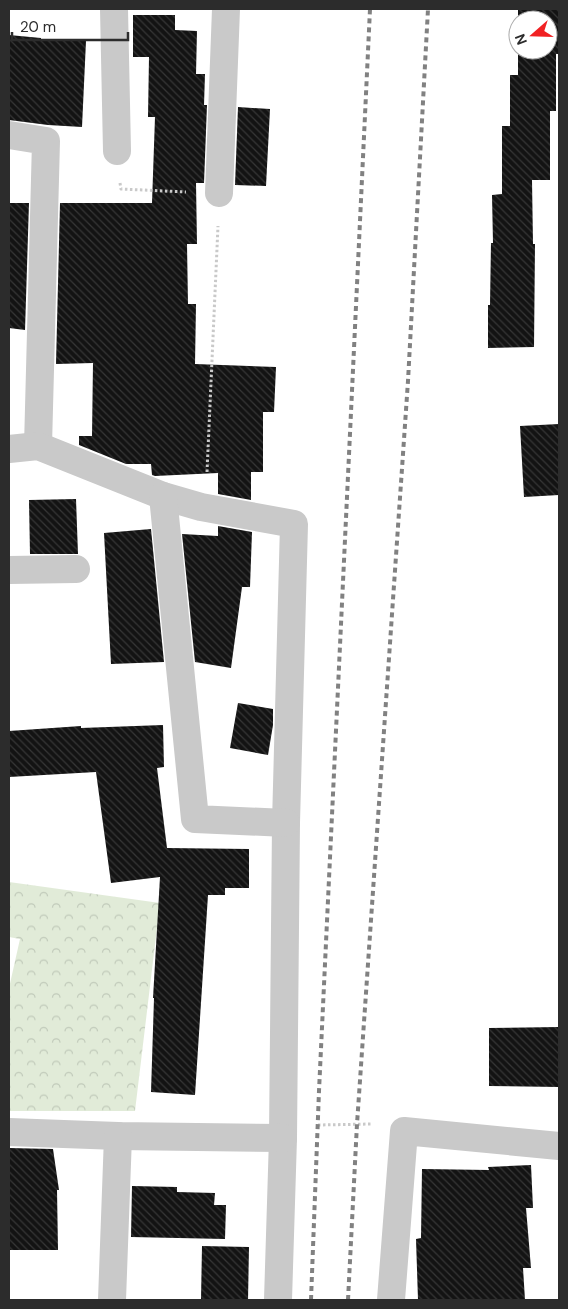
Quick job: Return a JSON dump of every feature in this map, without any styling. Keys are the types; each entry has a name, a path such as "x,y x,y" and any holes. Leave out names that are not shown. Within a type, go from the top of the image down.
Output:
{"street":[{"path":"114,9 117,151"},
{"path":"219,193 226,9"},
{"path":"9,135 46,141 38,446"},
{"path":"9,449 38,446 163,496 201,507 294,524 286,823 278,1300"},
{"path":"163,496 195,819 286,823"},
{"path":"9,570 76,569"},
{"path":"9,1132 118,1136 282,1131"},
{"path":"391,1300 404,1131 559,1146"},
{"path":"112,1300 118,1136"}],"path":[{"path":"117,151 121,189 219,193 206,483 201,507"},
{"path":"282,1131 385,1124 404,1131"}],"green space":[{"path":"9,882 160,903 135,1111 9,1111 9,988 20,939 9,937"}],"building":[{"path":"559,9 559,54 558,10 518,10"},
{"path":"133,15 175,15 175,30 197,31 196,74 205,74 204,105 207,105 204,183 196,183 197,244 187,244 188,304 196,304 195,364 276,367 274,412 263,412 263,472 251,472 251,500 218,494 218,473 155,476 152,475 151,464 126,464 79,445 79,436 92,436 93,363 56,364 60,203 152,203 155,117 148,117 149,57 133,57"},
{"path":"9,35 41,39 86,41 82,127 9,120"},
{"path":"518,60 556,60 556,111 550,111 550,180 532,180 533,244 535,244 534,347 488,348 488,305 490,305 491,243 493,243 492,195 502,194 502,126 510,126 510,75 518,75"},
{"path":"238,107 270,109 266,186 235,185"},
{"path":"9,203 29,203 25,330 9,328"},
{"path":"559,424 559,495 524,497 520,426"},
{"path":"76,499 78,554 30,554 29,500"},
{"path":"218,526 252,532 250,587 242,587 231,668 195,662 182,534 218,536"},
{"path":"151,529 164,662 111,664 104,533"},
{"path":"238,703 273,709 273,725 268,755 230,748"},
{"path":"163,725 164,767 157,768 167,848 249,849 249,888 225,888 225,895 208,895 195,1095 151,1092 153,998 160,877 111,883 96,772 9,777 9,731 81,726 81,728"},
{"path":"559,1027 559,1087 489,1086 489,1028"},
{"path":"9,1148 53,1149 59,1190 57,1190 58,1250 9,1250"},
{"path":"531,1165 533,1208 526,1208 531,1268 523,1268 525,1300 418,1300 416,1239 421,1238 422,1169 489,1170 488,1167"},
{"path":"132,1186 177,1187 177,1192 215,1193 214,1205 226,1205 225,1239 131,1237"},
{"path":"202,1246 249,1247 248,1300 201,1300"}],"railway":[{"path":"311,1300 319,1091 370,9"},
{"path":"348,1300 357,1124 408,381 428,9"}]}
